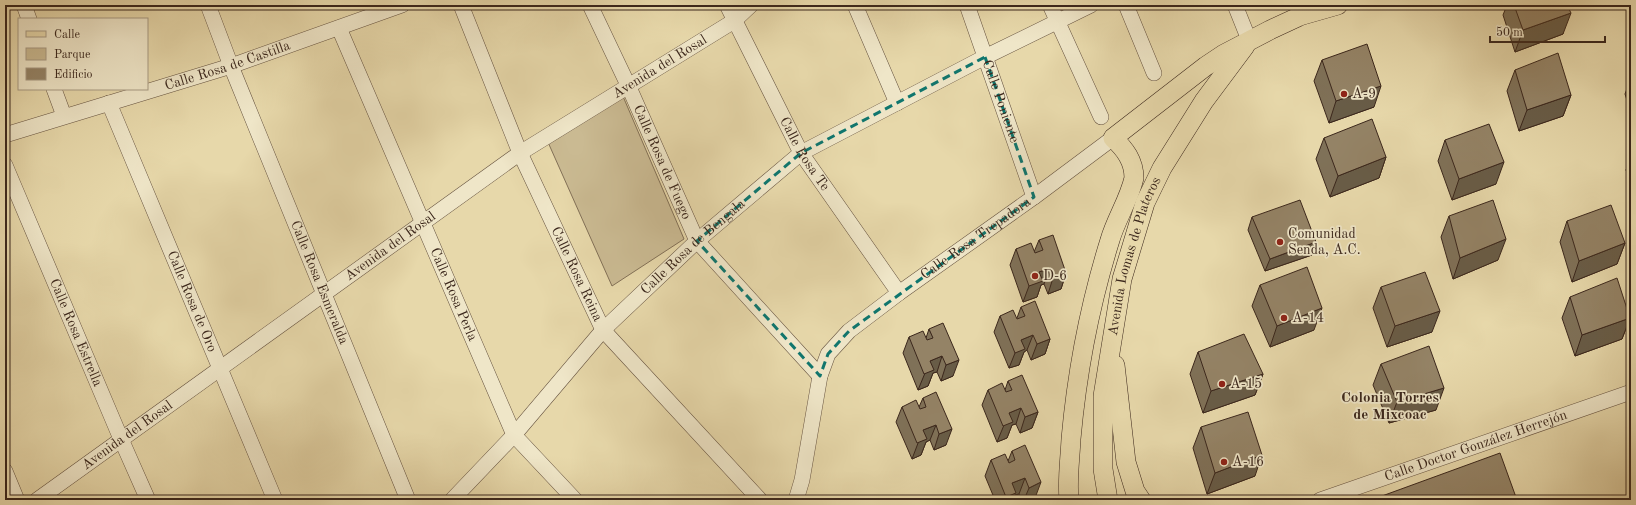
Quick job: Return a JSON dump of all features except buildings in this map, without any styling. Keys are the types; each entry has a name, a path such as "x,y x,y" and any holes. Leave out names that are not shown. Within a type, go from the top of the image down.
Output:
{"main road":[{"path":"1298,17 1316,5"},
{"path":"1298,17 1338,5"},
{"name":"Calle Rosa Trepadora","path":"1113,138 1206,66 1249,40 1298,17"},
{"name":"Avenida Lomas de Plateros","path":"1108,500 1103,469 1103,396 1122,279 1145,203 1162,168 1180,137 1204,101 1249,40"},
{"name":"Avenida Lomas de Plateros","path":"1069,500 1067,488 1080,366 1098,283 1110,238 1134,178 1134,171 1130,158 1113,138"},
{"path":"1113,340 1117,390 1123,422 1126,462 1135,491 1141,500"}],"street":[{"path":"24,5 29,18"},
{"name":"Calle Rosa Esmeralda","path":"208,5 231,66 408,500"},
{"name":"Calle Rosa de Castilla","path":"5,135 231,66 339,28 366,11 402,5"},
{"name":"Calle Rosa Reina","path":"462,5 520,153 603,330 760,500"},
{"name":"Calle Rosa de Fuego","path":"590,5 628,85 697,241 820,376"},
{"name":"Calle Rosa Te","path":"727,5 802,153 899,293"},
{"name":"Avenida del Rosal","path":"37,500 520,153 734,21 751,5"},
{"path":"855,5 897,103"},
{"name":"Calle Poniente","path":"967,5 1034,197"},
{"path":"1050,5 1056,22 1101,117"},
{"name":"Calle Rosa de Bengala","path":"452,500 514,435 603,330 697,241 802,153 985,57 1091,5"},
{"path":"1126,5 1154,73"},
{"path":"1235,5 1249,40"},
{"name":"Calle Rosa Perla","path":"339,28 514,435 575,500"},
{"path":"54,90 64,116"},
{"name":"Calle Rosa de Oro","path":"109,103 221,369 274,500"},
{"name":"Calle Rosa Trepadora","path":"796,500 802,480 820,376 828,354 849,331 899,293 1034,197 1113,138"},
{"name":"Calle Rosa Estrella","path":"5,165 121,440 148,500"},
{"name":"Calle Doctor González Herrejón","path":"1320,500 1631,392"},
{"path":"5,471 17,500"}],"highlighted area":[{"path":"985,57 1034,197 849,331 828,354 820,376 697,241 801,153"}],"green space":[{"path":"622,94 684,239 612,286 547,140"}],"place":[{"name":"A-9","path":"1344,94"},
{"name":"Comunidad Senda, A.C.","path":"1280,242"},
{"name":"D-6","path":"1035,276"},
{"name":"A-14","path":"1284,318"},
{"name":"A-15","path":"1222,384"},
{"name":"A-16","path":"1224,462"}],"district":[{"name":"Colonia Torres de Mixcoac","path":"1390,406"}]}
